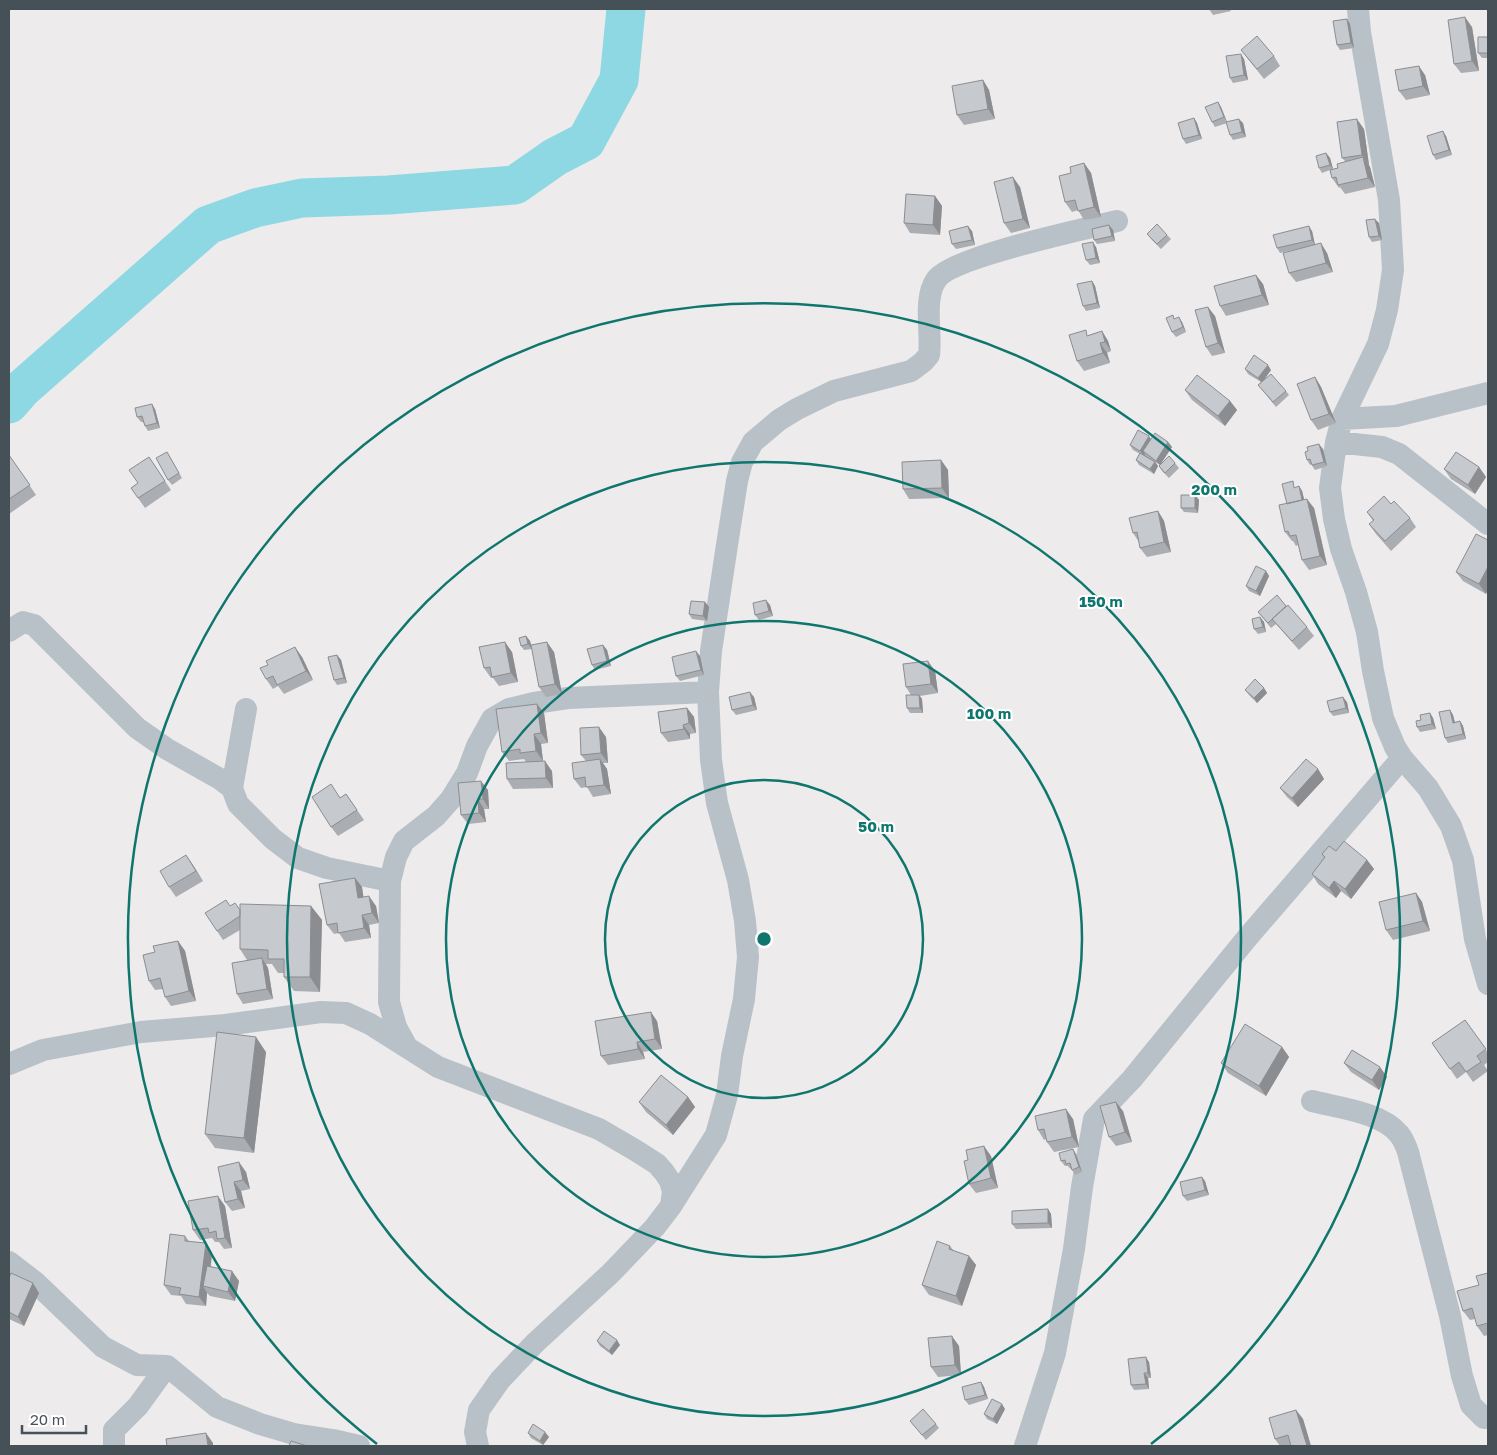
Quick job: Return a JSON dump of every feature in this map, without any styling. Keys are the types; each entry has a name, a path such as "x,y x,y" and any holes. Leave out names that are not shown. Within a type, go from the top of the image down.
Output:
{"street":[{"path":"1358,9 1360,32 1389,200 1392,270 1387,310 1378,344 1342,419 1336,442 1330,488 1334,519 1366,632 1383,718 1395,747 1428,788 1451,826 1463,860 1475,939 1488,984"},
{"path":"478,1446 475,1432 480,1410 500,1380 535,1342 610,1274 655,1227 671,1206 716,1135 727,1095 732,1056 744,999 748,957 745,921 738,880 717,803 711,760 708,692 711,651 737,482 742,462 752,442 796,409 834,391 910,371 923,362 929,356 930,296 936,278 961,263 994,252 1117,221"},
{"path":"1342,419 1396,416 1488,393"},
{"path":"1336,442 1382,447 1399,454 1488,524"},
{"path":"9,631 24,622 34,625 137,728 167,749 220,779 232,788"},
{"path":"407,1048 396,1027 389,1002 390,882 396,857 404,841 436,816 451,799 467,773 477,746 492,719 509,709 568,698 708,692"},
{"path":"246,709 232,788 238,804 273,839 298,858 327,868 390,882"},
{"path":"1026,1446 1055,1353 1074,1249 1094,1119 1132,1079 1247,938 1402,758"},
{"path":"9,1064 43,1050 141,1032 225,1025 321,1012 346,1013 370,1024 438,1067 599,1129 635,1150 657,1164 670,1181 673,1191 671,1206"},
{"path":"1312,1101 1375,1117 1400,1135 1408,1152 1450,1316 1464,1384 1471,1405 1484,1418 1488,1417"},
{"path":"9,1262 35,1282 103,1347 137,1365 167,1366 217,1407 260,1424 294,1434 359,1446"},
{"path":"114,1446 114,1430 138,1406 167,1366"}],"building":[{"path":"1465,17 1472,61 1454,64 1448,20"},
{"path":"1347,19 1351,43 1337,45 1333,21"},
{"path":"1257,36 1274,56 1257,69 1241,50"},
{"path":"1478,37 1488,37 1488,53 1478,53"},
{"path":"1241,54 1244,75 1230,78 1226,56"},
{"path":"1419,66 1423,86 1399,91 1395,70"},
{"path":"983,80 988,109 957,115 952,86"},
{"path":"1218,102 1224,117 1212,122 1205,107"},
{"path":"1194,118 1199,135 1183,139 1178,123"},
{"path":"1239,119 1242,132 1230,135 1226,122"},
{"path":"1357,119 1362,155 1342,158 1337,122"},
{"path":"1443,131 1449,150 1433,155 1427,136"},
{"path":"1326,153 1330,165 1319,168 1316,156"},
{"path":"1363,157 1368,178 1338,185 1336,177 1332,178 1330,170 1338,168 1337,164"},
{"path":"1084,163 1094,207 1078,211 1075,200 1065,202 1059,176 1071,173 1070,167"},
{"path":"1013,177 1023,219 1004,223 994,182"},
{"path":"906,194 935,196 933,225 904,223"},
{"path":"1375,219 1379,236 1369,237 1366,220"},
{"path":"1157,224 1167,235 1157,244 1147,234"},
{"path":"1109,225 1112,236 1094,240 1092,229"},
{"path":"968,226 972,240 952,244 949,231"},
{"path":"1309,226 1312,240 1277,248 1273,235"},
{"path":"1093,242 1096,258 1086,260 1082,244"},
{"path":"1321,243 1326,263 1289,273 1283,253"},
{"path":"1256,275 1262,295 1220,306 1214,286"},
{"path":"1092,281 1097,303 1083,306 1077,284"},
{"path":"1208,307 1218,343 1206,347 1195,310"},
{"path":"1173,315 1174,319 1179,317 1183,327 1172,332 1166,318"},
{"path":"1086,330 1087,336 1102,331 1105,342 1100,343 1103,353 1077,361 1069,335"},
{"path":"1254,355 1268,365 1258,378 1245,369"},
{"path":"1271,374 1286,391 1273,402 1258,385"},
{"path":"1197,375 1230,401 1218,416 1185,390"},
{"path":"1315,377 1329,414 1311,420 1297,384"},
{"path":"152,404 157,423 145,426 142,416 137,417 135,408"},
{"path":"1138,430 1149,436 1140,451 1130,445"},
{"path":"1155,433 1168,442 1156,461 1143,451"},
{"path":"1319,444 1324,462 1312,465 1310,459 1307,460 1305,452 1308,451 1307,447"},
{"path":"167,452 179,473 168,480 156,458"},
{"path":"1456,452 1479,467 1468,485 1444,469"},
{"path":"1140,453 1155,462 1150,469 1136,460"},
{"path":"9,455 30,485 9,499"},
{"path":"1169,456 1175,463 1165,473 1159,466"},
{"path":"149,457 165,481 138,498 131,488 138,483 129,470"},
{"path":"941,460 942,488 903,489 902,462"},
{"path":"1293,481 1294,488 1299,486 1302,500 1287,504 1282,484"},
{"path":"1181,495 1195,495 1195,508 1181,508"},
{"path":"1384,496 1391,504 1394,501 1410,518 1385,541 1369,524 1374,520 1367,512"},
{"path":"1307,499 1320,556 1302,560 1296,535 1290,536 1288,531 1285,532 1279,505"},
{"path":"1158,511 1164,542 1140,548 1137,532 1133,533 1129,518"},
{"path":"1476,534 1488,540 1488,567 1479,584 1456,572"},
{"path":"1256,566 1266,571 1256,591 1246,586"},
{"path":"1277,595 1286,606 1268,623 1258,612"},
{"path":"766,600 769,611 755,615 753,603"},
{"path":"691,601 705,602 703,616 689,614"},
{"path":"1288,605 1307,627 1292,641 1272,619"},
{"path":"1260,617 1263,627 1254,629 1252,619"},
{"path":"526,636 528,644 521,646 519,638"},
{"path":"505,642 511,673 492,677 490,667 484,668 479,647"},
{"path":"547,642 555,684 539,687 531,645"},
{"path":"603,645 607,661 592,665 587,649"},
{"path":"295,647 306,671 277,685 273,676 266,679 260,668 268,665 266,661"},
{"path":"696,651 701,670 676,676 672,657"},
{"path":"337,655 344,678 334,680 328,657"},
{"path":"928,661 931,684 906,687 903,664"},
{"path":"1255,679 1264,688 1254,698 1245,690"},
{"path":"750,692 753,705 732,710 729,697"},
{"path":"906,695 919,695 920,708 907,708"},
{"path":"1343,697 1346,708 1330,712 1327,701"},
{"path":"537,704 541,733 534,734 536,751 520,753 520,749 502,752 496,709"},
{"path":"687,708 689,723 683,725 684,729 661,733 658,712"},
{"path":"1450,710 1453,723 1460,721 1463,734 1445,738 1439,712"},
{"path":"1430,713 1432,724 1417,727 1416,721 1421,720 1420,715"},
{"path":"599,727 601,753 581,755 580,728"},
{"path":"600,759 604,785 586,787 585,777 574,779 572,763"},
{"path":"1306,759 1318,769 1292,798 1280,788"},
{"path":"545,761 546,778 507,779 506,763"},
{"path":"481,781 483,799 478,799 479,813 461,815 458,783"},
{"path":"331,784 340,798 346,794 357,810 331,827 312,797"},
{"path":"1344,841 1367,860 1345,889 1334,881 1329,888 1312,874 1325,857 1322,854 1329,846 1336,851"},
{"path":"186,855 196,871 169,887 160,871"},
{"path":"355,878 358,898 369,896 372,913 362,915 364,928 338,933 337,923 327,925 319,884"},
{"path":"1416,893 1423,921 1386,930 1379,902"},
{"path":"226,900 230,906 235,903 240,910 240,916 217,931 205,913"},
{"path":"240,904 311,906 310,977 284,977 284,959 268,959 268,950 240,949"},
{"path":"178,941 189,991 165,997 160,978 149,981 143,955 155,952 153,946"},
{"path":"262,958 267,989 237,994 232,963"},
{"path":"651,1012 655,1039 637,1042 638,1049 601,1056 595,1021"},
{"path":"1465,1020 1486,1049 1477,1056 1481,1062 1466,1072 1459,1062 1450,1069 1432,1043"},
{"path":"1245,1024 1282,1047 1259,1086 1221,1063"},
{"path":"217,1032 256,1037 244,1138 205,1134"},
{"path":"1352,1050 1380,1067 1372,1080 1344,1063"},
{"path":"661,1075 688,1097 666,1125 639,1102"},
{"path":"1116,1102 1125,1132 1109,1137 1100,1106"},
{"path":"1066,1109 1072,1137 1047,1142 1044,1129 1038,1130 1035,1116"},
{"path":"984,1146 991,1178 969,1184 964,1161 968,1160 966,1150"},
{"path":"1073,1149 1079,1167 1072,1170 1070,1163 1066,1164 1065,1160 1061,1161 1059,1153"},
{"path":"239,1162 243,1180 234,1182 238,1199 225,1202 218,1167"},
{"path":"1202,1177 1205,1190 1183,1196 1180,1182"},
{"path":"218,1196 225,1238 217,1239 216,1231 209,1233 208,1228 193,1230 188,1201"},
{"path":"1048,1209 1048,1223 1012,1224 1012,1211"},
{"path":"170,1234 185,1236 185,1241 206,1243 199,1297 179,1294 181,1288 164,1285"},
{"path":"937,1241 950,1246 949,1249 969,1256 956,1296 922,1285"},
{"path":"207,1266 232,1271 228,1292 203,1286"},
{"path":"11,1273 33,1283 18,1317 9,1312 9,1278"},
{"path":"1488,1273 1488,1323 1477,1326 1472,1308 1463,1311 1457,1291 1479,1285 1476,1276"},
{"path":"604,1331 617,1340 609,1351 597,1341"},
{"path":"952,1336 955,1365 931,1367 928,1338"},
{"path":"1146,1357 1148,1373 1144,1373 1146,1384 1131,1385 1128,1359"},
{"path":"981,1382 985,1395 965,1400 962,1387"},
{"path":"992,1399 1002,1404 993,1419 984,1414"},
{"path":"923,1409 936,1424 922,1435 910,1421"},
{"path":"1296,1410 1307,1446 1291,1446 1288,1435 1275,1439 1269,1418"},
{"path":"533,1424 545,1432 540,1441 528,1433"},
{"path":"206,1433 208,1446 167,1446 166,1439"},
{"path":"291,1441 307,1446 289,1446"}],"waterway":[{"path":"9,404 23,388 208,225 255,208 302,198 389,195 515,185 555,157 586,141 619,80 626,9"}]}
